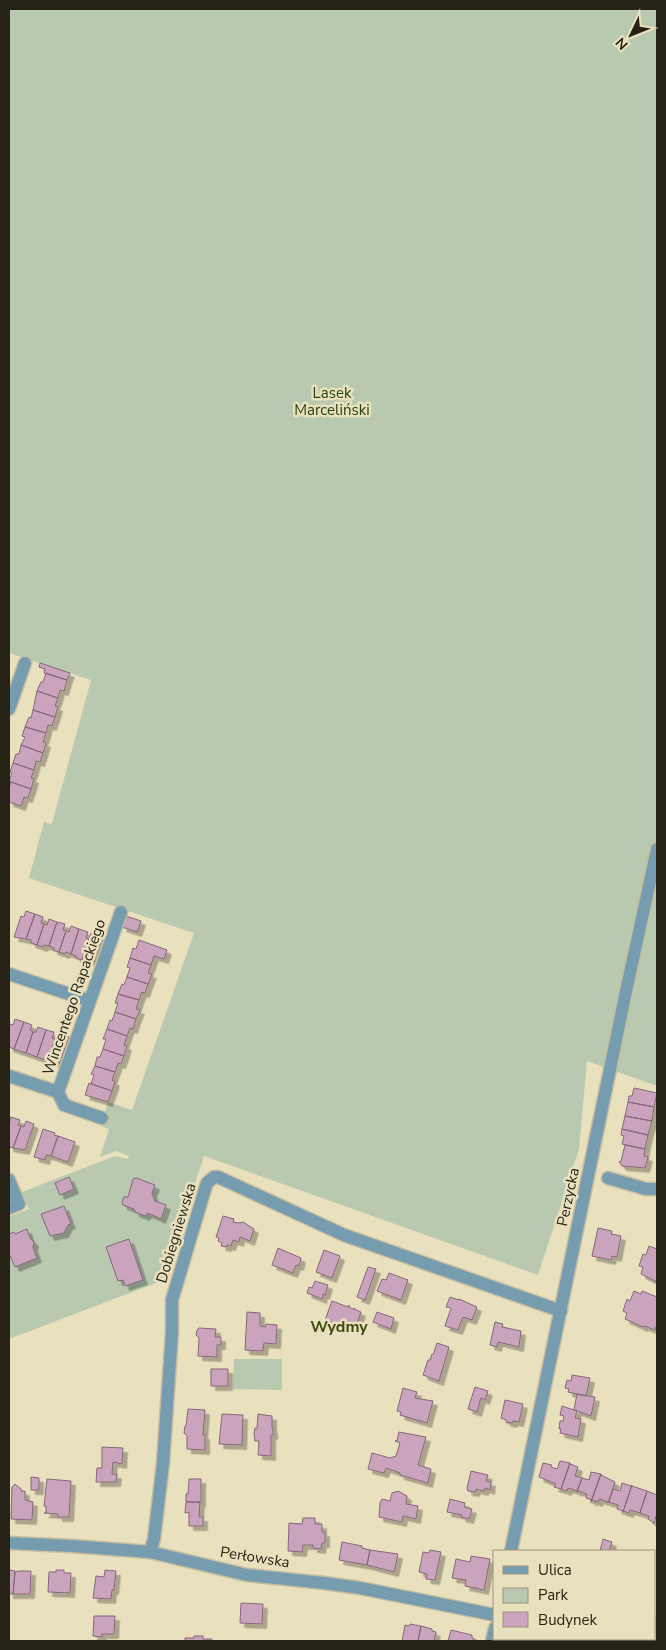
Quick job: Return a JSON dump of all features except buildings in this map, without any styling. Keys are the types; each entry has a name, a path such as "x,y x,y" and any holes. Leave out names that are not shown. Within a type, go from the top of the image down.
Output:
{"street":[{"path":"9,709 25,663"},
{"name":"Perzycka","path":"510,1550 657,849"},
{"name":"Wincentego Rapackiego","path":"58,1092 121,912"},
{"path":"9,974 90,1001"},
{"path":"9,1076 58,1092 64,1105 102,1118"},
{"name":"Dobiegniewska","path":"150,1552 154,1539 163,1463 172,1332 172,1300 205,1189 210,1179 218,1177 344,1235 561,1311"},
{"path":"608,1178 646,1189 657,1189"},
{"path":"9,1180 19,1204 9,1208"},
{"name":"Perłowska","path":"9,1543 150,1552 247,1575 324,1582 493,1615"}],"green space":[{"name":"Lasek Marceliński","path":"9,9 657,9 657,1086 587,1061 579,1149 538,1275 204,1156 169,1278 9,1339 9,1217 29,1209 22,1192 115,1156 128,1159 129,1156 116,1151 100,1157 109,1129 101,1126 108,1102 132,1110 194,933 29,878 44,822 52,823 91,680 9,653"},
{"path":"234,1359 282,1359 282,1390 233,1389"},
{"path":"657,1616 657,1641 574,1641 656,1640"}],"district":[{"name":"Wydmy","path":"339,1326"}]}
